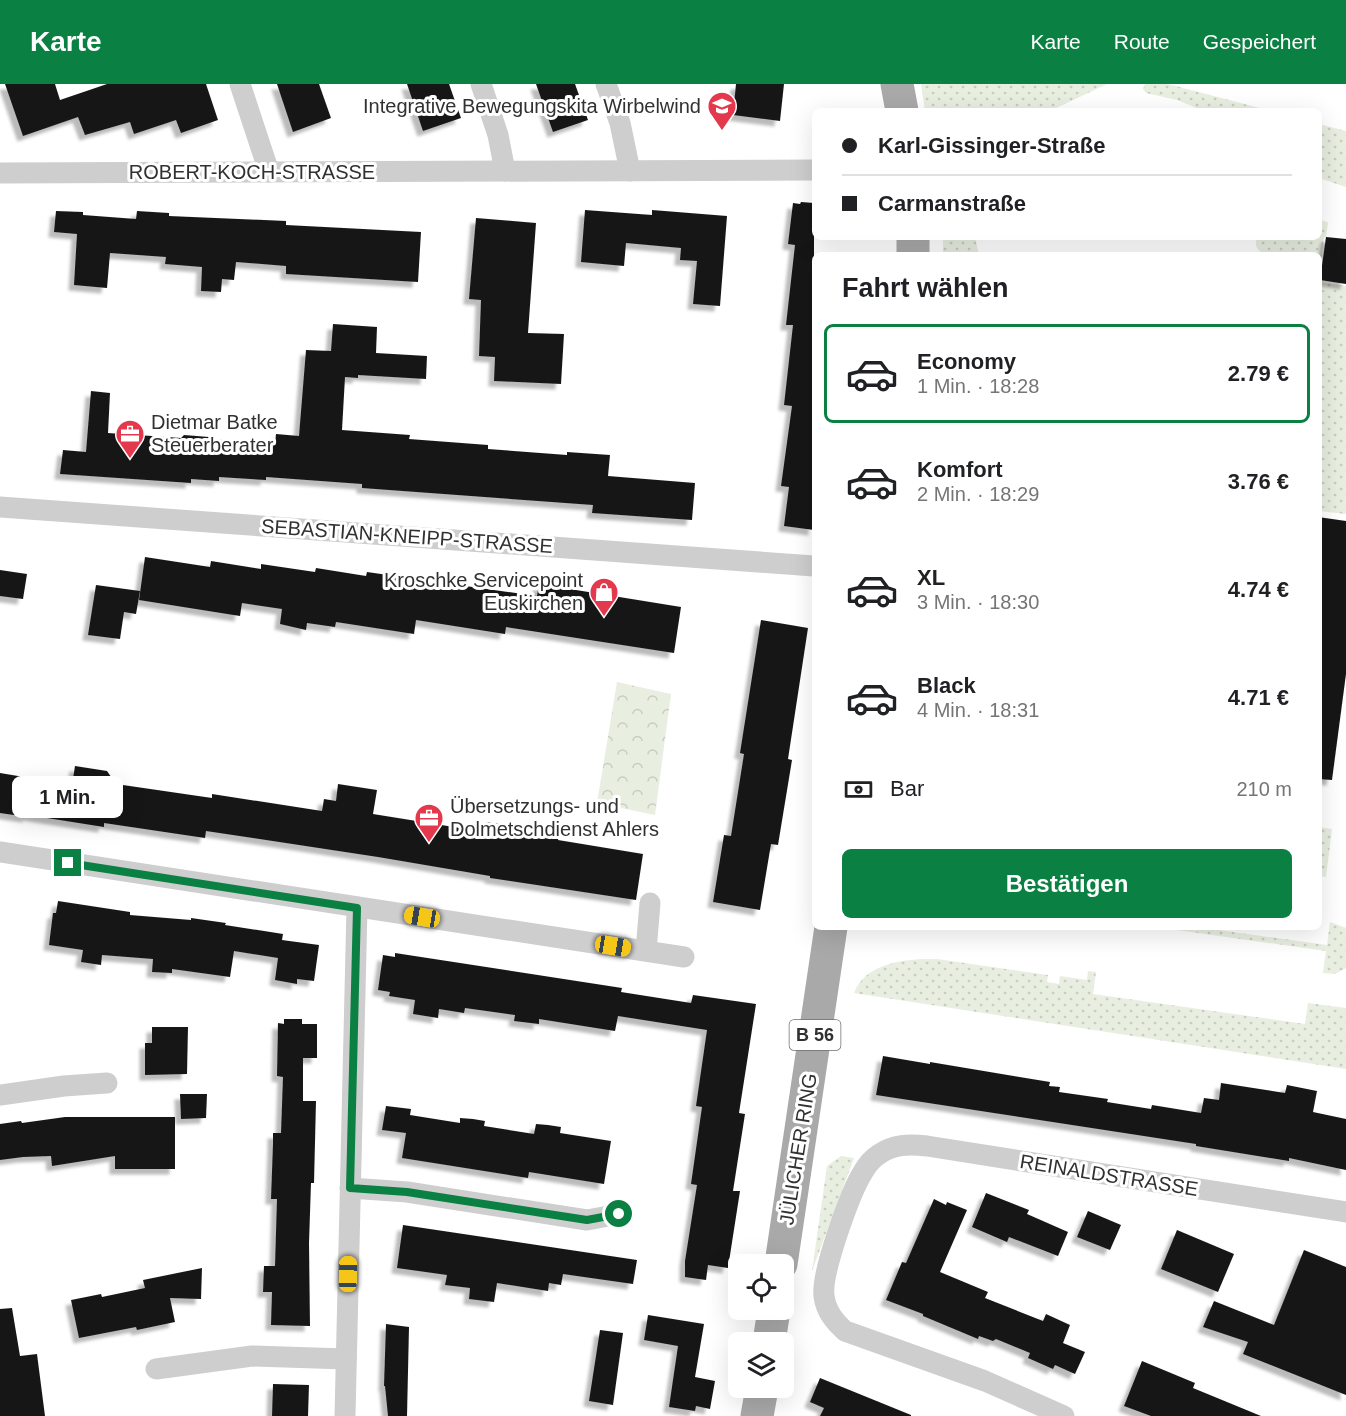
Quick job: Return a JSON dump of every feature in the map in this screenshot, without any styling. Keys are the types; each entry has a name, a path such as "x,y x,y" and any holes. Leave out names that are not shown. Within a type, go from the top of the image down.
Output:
{"main road":[{"path":"897,84 901,108"},
{"name":"JÜLICHER RING","path":"782,1254 831,930"},
{"path":"757,1416 760,1398"}],"street":[{"path":"240,84 269,172"},
{"path":"481,84 498,135 505,171"},
{"path":"606,84 620,123 630,171"},
{"name":"ROBERT-KOCH-STRASSE","path":"0,173 812,171"},
{"name":"SEBASTIAN-KNEIPP-STRASSE","path":"0,507 812,566"},
{"path":"0,852 684,957"},
{"path":"646,951 651,903"},
{"path":"345,1416 357,908"},
{"path":"0,1095 64,1086 107,1083"},
{"name":"REINALDSTRASSE","path":"1064,1416 966,1374 845,1331 831,1316 824,1298 825,1274 857,1184 867,1165 875,1156 887,1148 896,1146 927,1146 1346,1212"},
{"path":"350,1188 407,1192 587,1220 619,1214"},
{"path":"156,1369 252,1356 346,1359"}],"green space":[{"path":"921,84 1107,84 1056,108 925,108"},
{"path":"1145,84 1168,84 1260,108 1197,108 1177,100 1146,93 1143,89"},
{"path":"1322,125 1346,131 1346,187 1322,179"},
{"path":"1322,221 1328,222 1322,253 1261,252 1256,246 1256,240 1322,240"},
{"path":"943,240 976,240 978,252 943,252"},
{"path":"1322,282 1346,286 1346,514 1322,511"},
{"path":"617,682 671,694 655,815 597,803"},
{"path":"1322,827 1332,829 1326,877 1322,876"},
{"path":"1330,922 1346,928 1346,968 1335,974 1323,973 1326,951 1177,930 1219,930 1327,945"},
{"path":"937,959 1048,975 1047,982 1059,984 1060,976 1087,980 1088,971 1096,972 1093,994 1305,1024 1308,1003 1346,1008 1346,1069 854,993 865,977 873,971 901,961"},
{"path":"841,1156 854,1158 812,1271 827,1166"}],"building":[{"path":"5,84 55,84 60,100 107,84 206,84 218,120 181,133 176,120 134,134 130,122 85,135 78,117 23,136"},
{"path":"277,84 319,84 331,118 293,132"},
{"path":"407,84 449,84 461,118 423,131"},
{"path":"536,84 575,84 588,120 553,132"},
{"path":"736,84 784,84 780,121 733,115"},
{"path":"801,202 812,203 812,240 814,240 814,252 812,252 812,530 784,526 789,487 781,486 792,406 784,405 793,325 786,325 795,245 788,244 793,203 800,204"},
{"path":"585,210 652,215 652,210 727,216 720,306 693,304 697,261 680,260 681,248 626,243 624,266 581,262"},
{"path":"56,211 136,219 137,211 169,213 169,216 286,221 286,225 421,232 418,282 286,274 286,266 236,262 234,280 222,279 221,292 201,291 202,267 165,264 166,257 110,253 107,288 74,285 77,234 54,232"},
{"path":"476,218 536,223 528,333 564,334 561,384 494,381 495,357 479,356 481,300 469,299"},
{"path":"1326,237 1346,239 1346,284 1322,280"},
{"path":"333,324 377,327 376,353 427,356 426,379 358,375 358,378 345,377 342,430 410,435 409,439 488,445 488,449 567,455 567,452 610,455 608,476 695,483 692,520 592,513 593,505 362,488 362,484 266,477 266,480 219,477 219,481 191,479 191,483 60,474 63,450 86,452 91,391 110,393 108,433 181,438 184,435 275,444 276,434 299,436 306,350 331,351"},
{"path":"1322,518 1346,521 1346,674 1332,780 1322,779"},
{"path":"145,557 210,567 211,561 261,569 261,564 315,572 316,568 366,576 367,572 537,596 539,584 681,607 674,653 506,627 505,634 416,620 414,634 336,622 335,627 307,623 306,630 280,624 282,609 242,603 240,616 139,600"},
{"path":"0,570 27,574 23,599 0,596"},
{"path":"96,585 140,591 136,614 124,612 120,639 88,635"},
{"path":"761,620 808,628 788,759 792,760 778,845 771,844 760,910 713,902 724,835 731,836 744,754 740,753"},
{"path":"75,766 107,771 116,784 212,798 212,794 322,811 324,799 336,801 338,784 377,790 373,814 485,832 487,822 559,834 558,840 643,854 636,900 206,831 205,838 104,823 104,827 0,813 0,773 72,785"},
{"path":"58,901 130,912 130,915 191,920 191,918 226,923 225,925 283,934 282,940 319,945 314,981 297,979 297,984 275,980 278,958 234,951 230,977 172,969 172,973 152,972 153,959 102,955 101,965 81,962 83,950 49,945 53,913 56,913"},
{"path":"395,953 622,988 621,992 691,1003 693,995 756,1004 739,1113 745,1114 733,1191 740,1191 730,1254 728,1254 728,1268 708,1265 706,1280 685,1277 685,1261 697,1185 691,1184 702,1107 696,1106 707,1030 618,1016 615,1031 539,1019 539,1024 514,1021 515,1015 465,1008 464,1013 439,1009 438,1018 413,1014 415,1000 389,996 390,992 378,990 383,955 395,957"},
{"path":"284,1019 302,1019 302,1024 317,1024 317,1058 303,1058 303,1101 316,1101 314,1183 311,1183 309,1243 310,1326 271,1325 272,1292 263,1292 264,1266 275,1266 277,1199 271,1199 273,1133 281,1133 283,1077 277,1076 278,1023 284,1024"},
{"path":"152,1027 188,1027 187,1074 145,1075 145,1043 152,1043"},
{"path":"883,1056 1050,1082 1049,1086 1060,1087 1059,1092 1108,1099 1107,1102 1151,1109 1152,1105 1201,1113 1204,1098 1219,1100 1221,1083 1285,1093 1287,1085 1317,1091 1313,1112 1346,1119 1346,1170 1289,1158 1289,1161 1196,1146 1196,1144 876,1095"},
{"path":"180,1094 207,1094 206,1118 181,1119"},
{"path":"386,1106 411,1109 410,1115 460,1123 460,1118 473,1119 485,1121 484,1126 534,1134 536,1124 561,1127 560,1133 611,1141 604,1184 529,1172 528,1178 402,1158 406,1133 382,1130"},
{"path":"65,1117 175,1117 175,1169 115,1169 115,1156 52,1166 51,1156 0,1160 0,1124"},
{"path":"986,1193 1029,1210 1027,1214 1068,1232 1058,1256 1009,1237 1007,1242 972,1227"},
{"path":"934,1199 946,1205 947,1202 967,1210 940,1272 988,1292 985,1298 1043,1321 1046,1314 1070,1325 1063,1343 1085,1352 1075,1374 1055,1365 1053,1369 1028,1358 1030,1353 996,1339 993,1341 979,1336 978,1339 886,1300 902,1262 906,1263"},
{"path":"1088,1211 1121,1225 1110,1250 1077,1237"},
{"path":"403,1225 637,1260 633,1284 563,1274 561,1285 549,1283 548,1291 497,1283 494,1302 469,1299 470,1288 445,1285 447,1275 397,1268"},
{"path":"1177,1230 1234,1254 1218,1292 1161,1269"},
{"path":"1304,1250 1346,1267 1346,1395 1243,1354 1248,1342 1203,1327 1214,1301 1274,1325"},
{"path":"202,1268 201,1299 170,1298 175,1322 79,1338 71,1300 101,1294 102,1297 145,1288 143,1280"},
{"path":"12,1308 20,1356 37,1354 45,1416 0,1416 0,1309"},
{"path":"648,1315 704,1324 695,1377 715,1381 710,1409 696,1406 695,1411 669,1407 678,1346 644,1340"},
{"path":"386,1324 409,1327 407,1416 388,1416 384,1386"},
{"path":"600,1330 623,1333 613,1405 589,1401"},
{"path":"1142,1361 1195,1383 1193,1388 1261,1416 1151,1416 1124,1406"},
{"path":"820,1378 911,1416 820,1416 824,1408 810,1402"},
{"path":"273,1384 309,1385 308,1416 272,1416"}],"place":[{"name":"Integrative Bewegungskita Wirbelwind","path":"722,132"},
{"name":"Dietmar Batke Steuerberater","path":"130,460"},
{"name":"Kroschke Servicepoint Euskirchen","path":"604,618"},
{"name":"Übersetzungs- und Dolmetschdienst Ahlers","path":"429,844"}],"route":[{"path":"68,863 357,908 350,1188 407,1192 587,1220 619,1214"}]}
